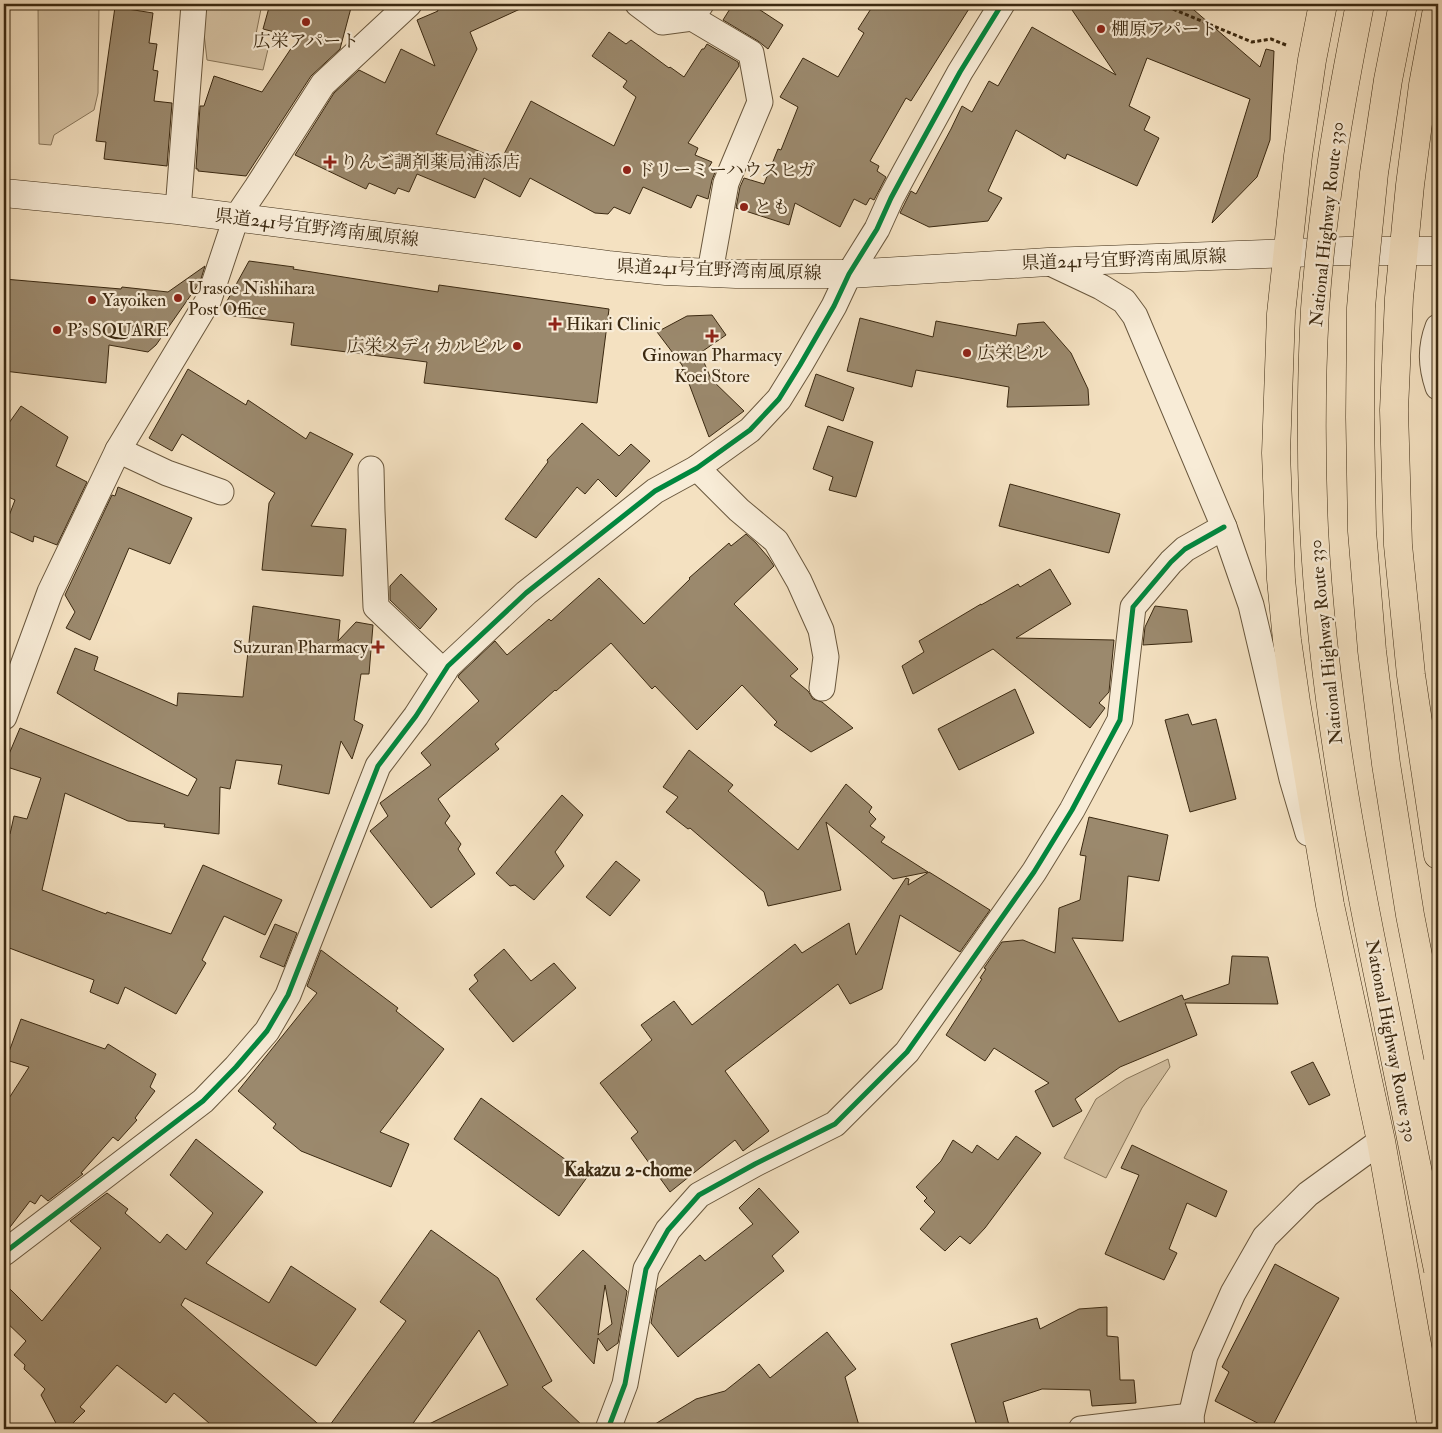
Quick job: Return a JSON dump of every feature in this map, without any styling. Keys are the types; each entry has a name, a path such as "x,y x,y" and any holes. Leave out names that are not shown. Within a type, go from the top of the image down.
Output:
{"highway":[{"path":"1323,4 1312,60 1296,171 1280,332 1276,453 1281,579 1296,702 1330,905 1381,1141 1432,1429"},
{"name":"National Highway Route 330","path":"1360,4 1330,172 1315,310 1312,415 1314,528 1324,650 1342,782 1362,898 1438,1272"},
{"path":"1403,4 1388,80 1374,173 1361,308 1362,531 1372,651 1386,764 1410,915 1438,1057"},
{"path":"1438,4 1423,85 1410,185 1399,298 1394,410 1398,545 1411,675 1438,855"}],"main road":[{"name":"県道241号宜野湾南風原線","path":"4,193 178,210 608,265 666,271 736,274 849,274 1048,262 1346,251 1438,251"}],"street":[{"path":"178,210 194,4"},
{"path":"4,717 50,592 118,450 209,299 236,218 323,84 409,4"},
{"path":"638,4 662,22 697,11 751,53 760,102 726,183 710,272"},
{"path":"4,1253 202,1100 236,1067 267,1031 288,995 378,766 416,716 448,666 526,593 655,491 698,468 750,430 779,398 834,306 849,274 877,229 901,178 960,72 1002,4"},
{"path":"1048,262 1101,286 1124,301 1135,316 1224,527 1251,604 1292,779 1330,905"},
{"path":"1438,327 1433,347 1433,370 1438,387"},
{"path":"118,450 167,473 221,492"},
{"path":"698,468 739,510 776,541 799,581 821,630 826,657 822,688"},
{"path":"371,469 376,607 444,672"},
{"path":"608,1429 625,1384 646,1269 668,1230 699,1195 834,1124 907,1052 1034,872 1072,810 1120,720 1133,607 1184,549 1224,527"},
{"path":"1081,1429 1191,1422 1205,1356 1233,1293 1265,1237 1308,1194 1381,1141"}],"path":[{"path":"1125,4 1128,8 1132,4"},
{"path":"1161,4 1252,42 1271,39 1287,46"}],"shaded area":[{"path":"38,4 99,4 98,93 94,110 54,135 51,145 39,144"},
{"path":"205,4 262,4 255,39 269,45 263,70 207,60 203,25"},
{"path":"1168,1059 1170,1067 1142,1108 1106,1178 1064,1158 1096,1099 1126,1079"}],"building":[{"path":"270,4 352,4 340,49 311,76 246,176 198,171 196,169 200,106 204,106 214,76 262,92 298,38 263,29"},
{"path":"435,4 531,4 470,32 477,49 436,134 501,160 531,101 614,146 636,97 623,87 627,81 592,56 609,32 626,44 631,40 684,77 707,44 738,62 739,66 688,143 698,148 695,155 712,162 709,167 716,170 708,199 697,195 691,208 643,187 630,214 614,207 608,214 595,213 530,178 520,197 484,178 475,198 417,174 409,192 398,188 395,194 369,183 366,189 295,155 334,93 359,70 385,83 401,49 435,66 417,20 438,11"},
{"path":"733,4 751,4 783,25 768,49 723,20"},
{"path":"874,4 972,4 911,101 906,98 870,161 879,166 877,171 886,177 874,200 870,198 866,205 854,199 840,227 795,203 789,225 736,208 740,187 744,178 764,184 778,149 781,150 798,107 780,97 803,58 838,77 864,33 858,29"},
{"path":"1068,4 1187,4 1260,67 1266,49 1274,51 1270,140 1257,177 1212,223 1250,99 1147,58 1129,106 1150,117 1144,130 1159,138 1137,186 1067,154 1065,159 1016,130 988,191 1002,198 988,221 929,227 900,213 911,191 916,194 962,106 972,112 989,81 998,86 1032,27 1116,75"},
{"path":"115,7 153,13 149,43 157,44 153,70 158,71 154,101 172,103 167,166 104,159 106,142 96,141"},
{"path":"249,261 438,292 439,285 609,309 597,403 424,383 427,362 291,345 294,323 225,315 227,301"},
{"name":"P's SQUARE","path":"205,266 200,282 156,345 148,352 109,345 106,383 4,371 4,279 168,292"},
{"path":"712,315 726,335 700,353 711,379 744,411 709,437 682,365 657,332 687,316"},
{"path":"860,318 933,337 936,321 1016,336 1018,324 1044,322 1071,353 1088,389 1089,405 1007,407 1009,387 916,370 912,387 847,371"},
{"path":"188,369 246,405 248,400 306,439 310,432 353,454 311,526 346,529 343,576 262,570 269,503 275,493 182,434 172,451 149,438"},
{"path":"816,374 854,388 843,421 805,406"},
{"path":"21,406 68,437 56,466 87,482 57,545 34,536 33,542 4,529 15,500 4,495 4,430"},
{"path":"582,423 619,456 631,444 650,461 616,497 598,479 585,494 577,487 536,538 505,519 548,462 547,460"},
{"path":"828,426 873,442 856,497 829,490 833,477 813,469"},
{"path":"1010,484 1120,514 1109,553 999,526"},
{"path":"118,487 192,518 170,564 129,548 90,640 66,628 75,612 65,595 112,495 115,496"},
{"path":"746,534 756,543 774,566 734,604 798,669 790,676 808,691 813,699 822,702 853,728 811,752 774,725 777,722 742,685 697,730 655,686 652,689 611,643 495,744 499,749 438,799 450,816 445,823 461,844 458,849 475,874 431,908 370,831 388,816 380,803 431,765 421,753 479,701 458,677 459,675 495,641 507,655 549,619 551,621 599,578 644,624 689,578 729,543 731,546"},
{"path":"1050,569 1071,604 1016,638 1114,640 1109,692 1099,703 1105,708 1090,728 993,649 913,694 902,666 924,652 919,641 981,604 1018,584 1020,587"},
{"path":"401,574 437,609 420,629 390,600 390,586"},
{"path":"253,606 340,620 338,641 356,622 373,625 369,674 361,674 354,720 363,725 352,759 341,741 329,794 278,784 282,765 236,760 230,789 220,787 219,834 164,827 165,824 128,821 65,793 42,890 106,914 107,912 171,934 203,865 282,900 265,935 224,916 202,960 206,963 176,1014 125,987 118,1004 90,992 94,980 4,946 4,832 10,834 14,816 27,819 41,778 4,766 20,728 188,796 197,779 57,693 75,648 98,657 94,670 177,706 178,693 243,697"},
{"path":"1155,606 1187,610 1192,642 1143,645 1145,627"},
{"path":"1015,689 1034,733 959,770 938,729"},
{"path":"1188,714 1192,725 1216,719 1236,799 1190,812 1165,720"},
{"path":"689,750 733,785 728,791 798,850 846,784 872,807 869,812 876,819 870,826 885,837 881,842 928,872 893,879 826,822 841,890 768,906 764,892 690,828 688,829 666,812 678,797 663,787"},
{"path":"562,795 583,815 555,852 564,866 534,900 515,885 510,886 496,873"},
{"path":"1089,817 1168,835 1159,881 1128,876 1123,941 1072,938 1119,1022 1182,995 1184,1000 1229,984 1232,956 1268,957 1278,1004 1185,1003 1197,1035 1120,1067 1075,1099 1082,1111 1053,1127 1035,1091 1049,1083 994,1048 985,1061 946,1035 982,979 980,978 986,969 984,968 1002,942 1023,940 1055,953 1059,908 1080,900 1086,856 1080,855"},
{"path":"616,861 640,880 610,916 586,897"},
{"path":"929,872 990,910 960,952 900,915 882,989 850,1004 838,984 725,1071 769,1131 743,1151 735,1140 670,1192 631,1138 638,1132 600,1083 652,1040 641,1025 674,1001 692,1025 795,944 802,953 849,923 856,955 906,878 909,879 908,885"},
{"path":"275,924 297,933 284,967 260,957"},
{"path":"504,949 531,981 554,963 576,988 513,1042 469,989 478,981 474,975"},
{"path":"321,950 398,1008 396,1011 444,1049 380,1132 409,1144 391,1187 301,1151 273,1128 276,1124 238,1091 317,993 307,986"},
{"path":"21,1019 105,1049 108,1044 156,1074 150,1087 155,1091 135,1118 137,1120 118,1141 113,1137 81,1173 83,1174 48,1201 41,1195 35,1204 30,1201 4,1235 4,1106 29,1067 6,1060"},
{"path":"1313,1062 1330,1095 1309,1105 1291,1072"},
{"path":"481,1098 588,1176 559,1216 454,1139"},
{"path":"1016,1136 1041,1153 985,1228 970,1244 960,1236 945,1251 920,1229 935,1212 924,1201 927,1198 916,1187 941,1161 953,1140 972,1153 977,1145 998,1160"},
{"path":"196,1139 263,1192 206,1263 269,1303 291,1266 356,1309 316,1366 185,1298 181,1305 324,1429 216,1429 174,1393 166,1403 117,1365 80,1407 85,1411 67,1429 59,1429 41,1395 45,1389 24,1369 25,1365 14,1355 26,1341 4,1320 4,1283 42,1321 101,1248 70,1221 107,1193 128,1209 125,1213 160,1243 167,1234 186,1250 213,1213 170,1175"},
{"path":"1132,1145 1227,1191 1216,1217 1187,1203 1169,1249 1177,1253 1164,1280 1105,1254 1139,1175 1121,1168"},
{"path":"759,1188 799,1232 772,1256 784,1271 678,1357 651,1323 657,1289 700,1255 705,1261 753,1224 739,1208"},
{"path":"431,1230 498,1278 552,1381 542,1387 586,1429 419,1429 508,1385 479,1330 409,1429 327,1429 406,1321 380,1302"},
{"path":"583,1250 627,1291 618,1343 607,1351 598,1338 594,1364 536,1299","holes":["605,1285 612,1324 598,1335"]},
{"path":"1275,1264 1339,1298 1271,1429 1269,1429 1215,1401 1229,1372 1222,1367"},
{"path":"1107,1307 1107,1336 1118,1337 1120,1380 1134,1380 1136,1403 1092,1406 1090,1390 1042,1389 1003,1402 1010,1429 978,1429 951,1344 1037,1318 1040,1329 1079,1309"},
{"path":"827,1332 856,1369 845,1377 860,1429 647,1429 696,1399 725,1391 759,1364 770,1378"}],"cycle path":[{"path":"4,1253 203,1101 267,1031 288,995 378,766 416,716 448,666 526,593 655,491 697,468 750,430 779,399 834,306 849,274 877,229 891,198 960,72 1002,4"},
{"path":"608,1429 625,1384 646,1269 668,1230 699,1195 755,1164 835,1124 907,1052 1034,872 1072,810 1120,720 1133,607 1171,562 1185,549 1224,527"}],"place":[{"name":"広栄アパート","path":"306,22"},
{"name":"棚原アパート","path":"1101,29"},
{"name":"りんご調剤薬局浦添店","path":"330,162"},
{"name":"ドリーミーハウスヒガ","path":"627,170"},
{"name":"とも","path":"744,207"},
{"name":"Urasoe Nishihara Post Office","path":"178,298"},
{"name":"Yayoiken","path":"92,300"},
{"name":"Hikari Clinic","path":"555,324"},
{"name":"P's SQUARE","path":"57,330"},
{"name":"Ginowan Pharmacy Koei Store","path":"712,336"},
{"name":"広栄メディカルビル","path":"517,346"},
{"name":"広栄ビル","path":"967,353"},
{"name":"Suzuran Pharmacy","path":"378,647"}],"district":[{"name":"Kakazu 2-chome","path":"628,1170"}]}
